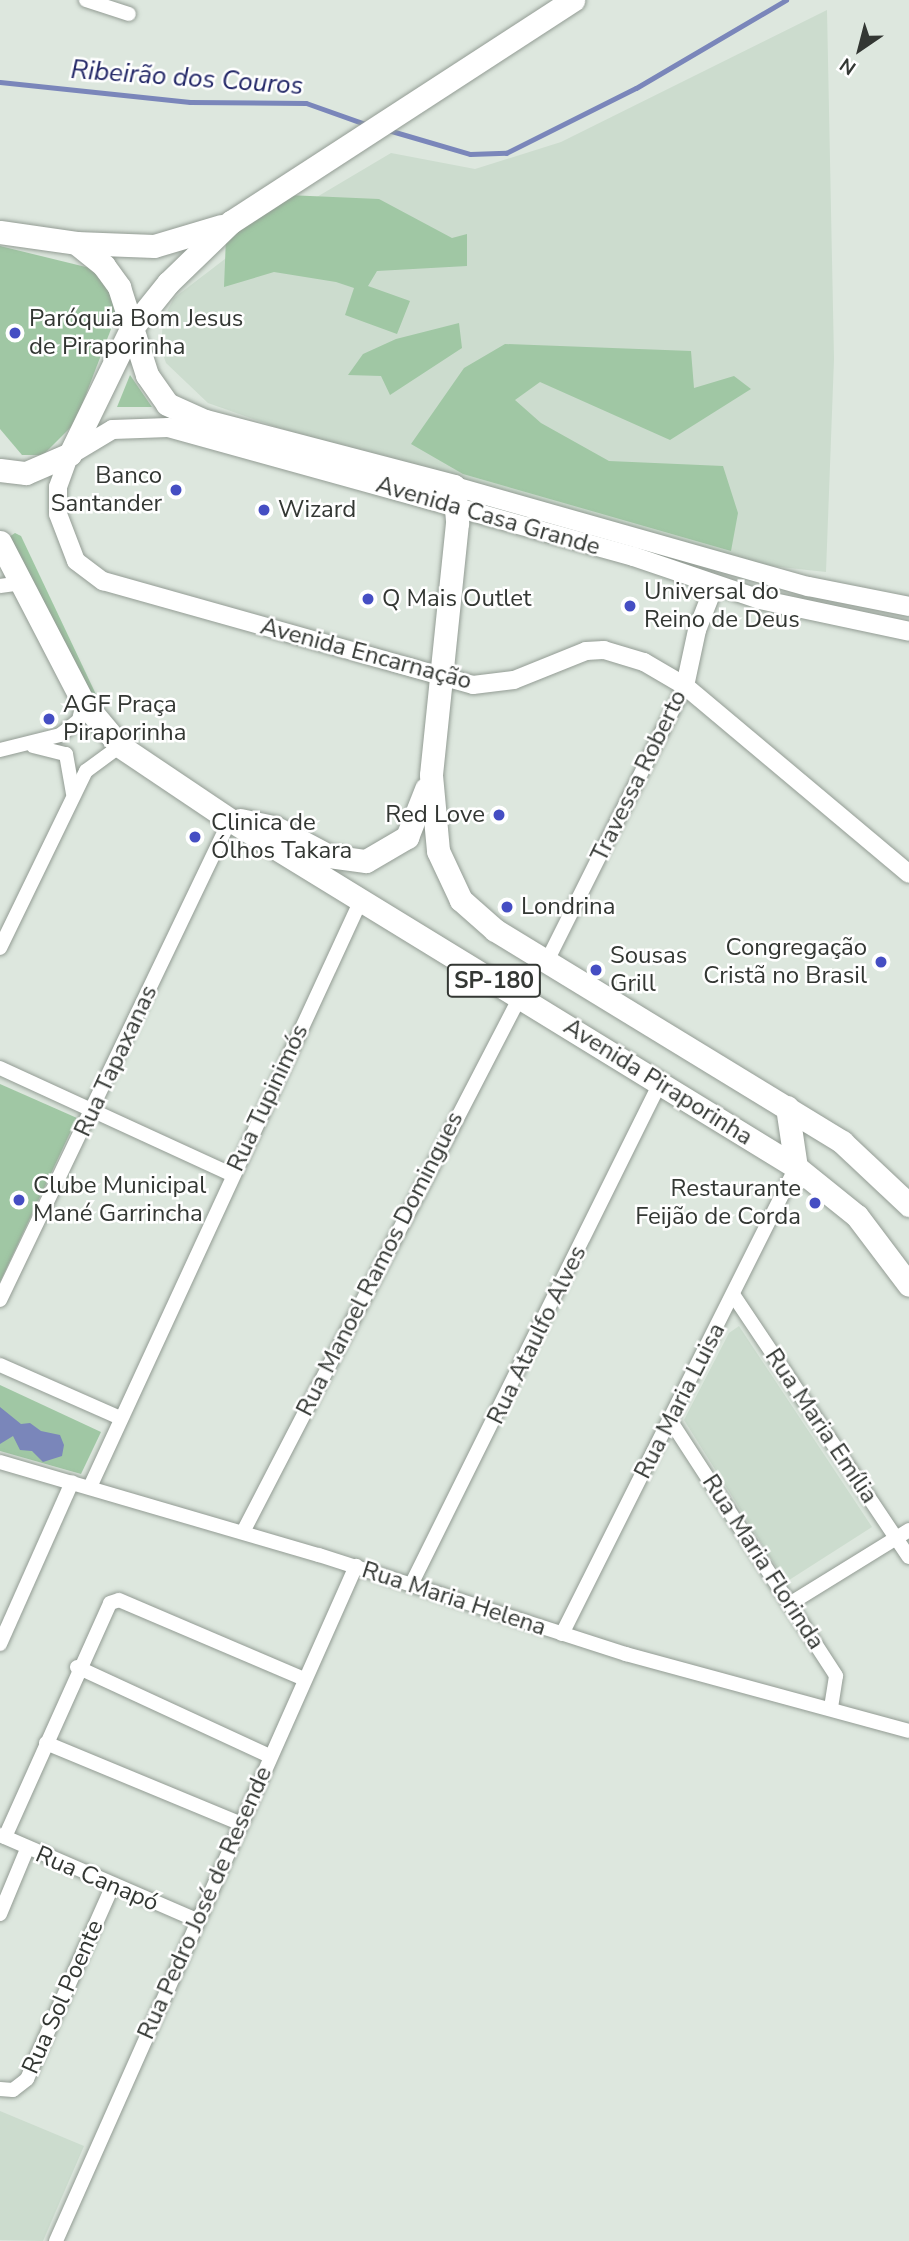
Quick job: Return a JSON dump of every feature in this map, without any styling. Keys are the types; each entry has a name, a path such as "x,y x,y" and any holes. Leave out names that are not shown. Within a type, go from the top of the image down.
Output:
{"main road":[{"path":"0,470 26,473 70,454 131,329 168,283 231,222 573,0"},
{"path":"0,232 76,243 154,246 231,222"},
{"path":"76,243 113,277 131,329"},
{"name":"Avenida Casa Grande","path":"131,329 155,391 184,414 456,497 787,606 909,631"},
{"name":"Avenida Casa Grande","path":"70,454 112,429 159,426 456,497 808,586 909,606"},
{"name":"Avenida Piraporinha","path":"456,497 442,677 431,775 438,851 454,891 481,919 787,1107 871,1166 909,1205"},
{"name":"Avenida Piraporinha","path":"0,542 11,584 83,702 120,746 230,820 796,1167 857,1216 909,1285"},
{"path":"230,820 274,827 329,856 366,861 407,837 431,775"},
{"path":"787,1107 796,1167"}],"street":[{"path":"86,0 129,14"},
{"name":"Avenida Encarnação","path":"70,454 58,488 58,514 71,551 89,574 473,685 498,684 574,653 595,650 644,662 685,686 909,874"},
{"name":"Travessa Roberto","path":"547,961 685,686 697,630 715,584"},
{"path":"0,750 29,746 73,727 83,702"},
{"path":"29,746 66,754 73,794"},
{"path":"0,948 73,794 97,760 120,746"},
{"name":"Rua Tapaxanas","path":"0,1300 93,1111 230,820"},
{"name":"Rua Tupinimós","path":"90,1487 361,900"},
{"name":"Rua Manoel Ramos Domingues","path":"243,1532 520,996"},
{"path":"0,1068 233,1175"},
{"name":"Rua Ataulfo Alves","path":"411,1585 660,1083"},
{"name":"Rua Maria Luisa","path":"562,1634 734,1296 796,1167"},
{"name":"Rua Maria Emília","path":"734,1296 903,1535 909,1557"},
{"path":"0,1364 120,1418"},
{"name":"Rua Maria Florinda","path":"670,1420 836,1676 831,1708"},
{"name":"Rua Maria Helena","path":"0,1462 356,1566 562,1634 909,1731"},
{"path":"0,1644 72,1482"},
{"path":"791,1604 903,1535"},
{"name":"Rua Pedro José de Resende","path":"56,2241 196,1920 356,1566"},
{"path":"3,1836 105,1608 120,1600 304,1679"},
{"path":"77,1667 270,1756"},
{"path":"46,1743 239,1824"},
{"name":"Rua Canapó","path":"3,1836 112,1887 196,1920"},
{"path":"0,1914 27,1849"},
{"name":"Rua Sol Poente","path":"0,2089 13,2090 27,2079 112,1887"}],"shaded area":[{"path":"827,10 834,359 826,572 743,563 276,427 208,403 166,363 161,349 163,319 174,298 268,226 391,153 475,169 561,142"},
{"path":"739,1326 872,1527 786,1582 684,1420 729,1333"},
{"path":"0,2111 84,2146 43,2241 0,2240"}],"green space":[{"path":"287,195 379,199 452,238 467,234 467,266 377,271 368,286 410,301 397,334 345,315 354,288 336,282 274,272 224,287 226,237"},
{"path":"0,246 90,268 110,290 116,316 75,423 43,455 22,455 0,429"},
{"path":"459,323 462,348 390,395 381,376 348,375 363,354 396,339"},
{"path":"505,344 691,351 694,388 734,376 751,389 670,440 540,382 515,400 541,423 609,461 723,466 738,513 731,551 463,474 411,444 464,368"},
{"path":"130,375 152,407 117,407"},
{"path":"15,533 21,536 101,705 95,703 9,537"},
{"name":"Clube Municipal Mané Garrincha","path":"0,1084 77,1118 0,1282"},
{"path":"0,1385 101,1432 81,1474 0,1451"}],"water":[{"path":"0,1407 21,1424 30,1423 41,1431 60,1435 64,1445 62,1456 43,1462 32,1451 20,1450 13,1436 0,1444"}],"waterway":[{"name":"Ribeirão dos Couros","path":"388,130 470,154 506,153 636,88 786,0"},
{"name":"Ribeirão dos Couros","path":"0,82 190,102 306,103 368,125"}],"place":[{"name":"Paróquia Bom Jesus de Piraporinha","path":"15,333"},
{"name":"Banco Santander","path":"176,490"},
{"name":"Wizard","path":"264,510"},
{"name":"Q Mais Outlet","path":"368,599"},
{"name":"Universal do Reino de Deus","path":"630,606"},
{"name":"AGF Praça Piraporinha","path":"49,719"},
{"name":"Red Love","path":"499,815"},
{"name":"Clinica de Ólhos Takara","path":"195,837"},
{"name":"Londrina","path":"507,907"},
{"name":"Congregação Cristã no Brasil","path":"881,962"},
{"name":"Sousas Grill","path":"596,970"},
{"name":"Clube Municipal Mané Garrincha","path":"19,1200"},
{"name":"Restaurante Feijão de Corda","path":"815,1203"}]}
